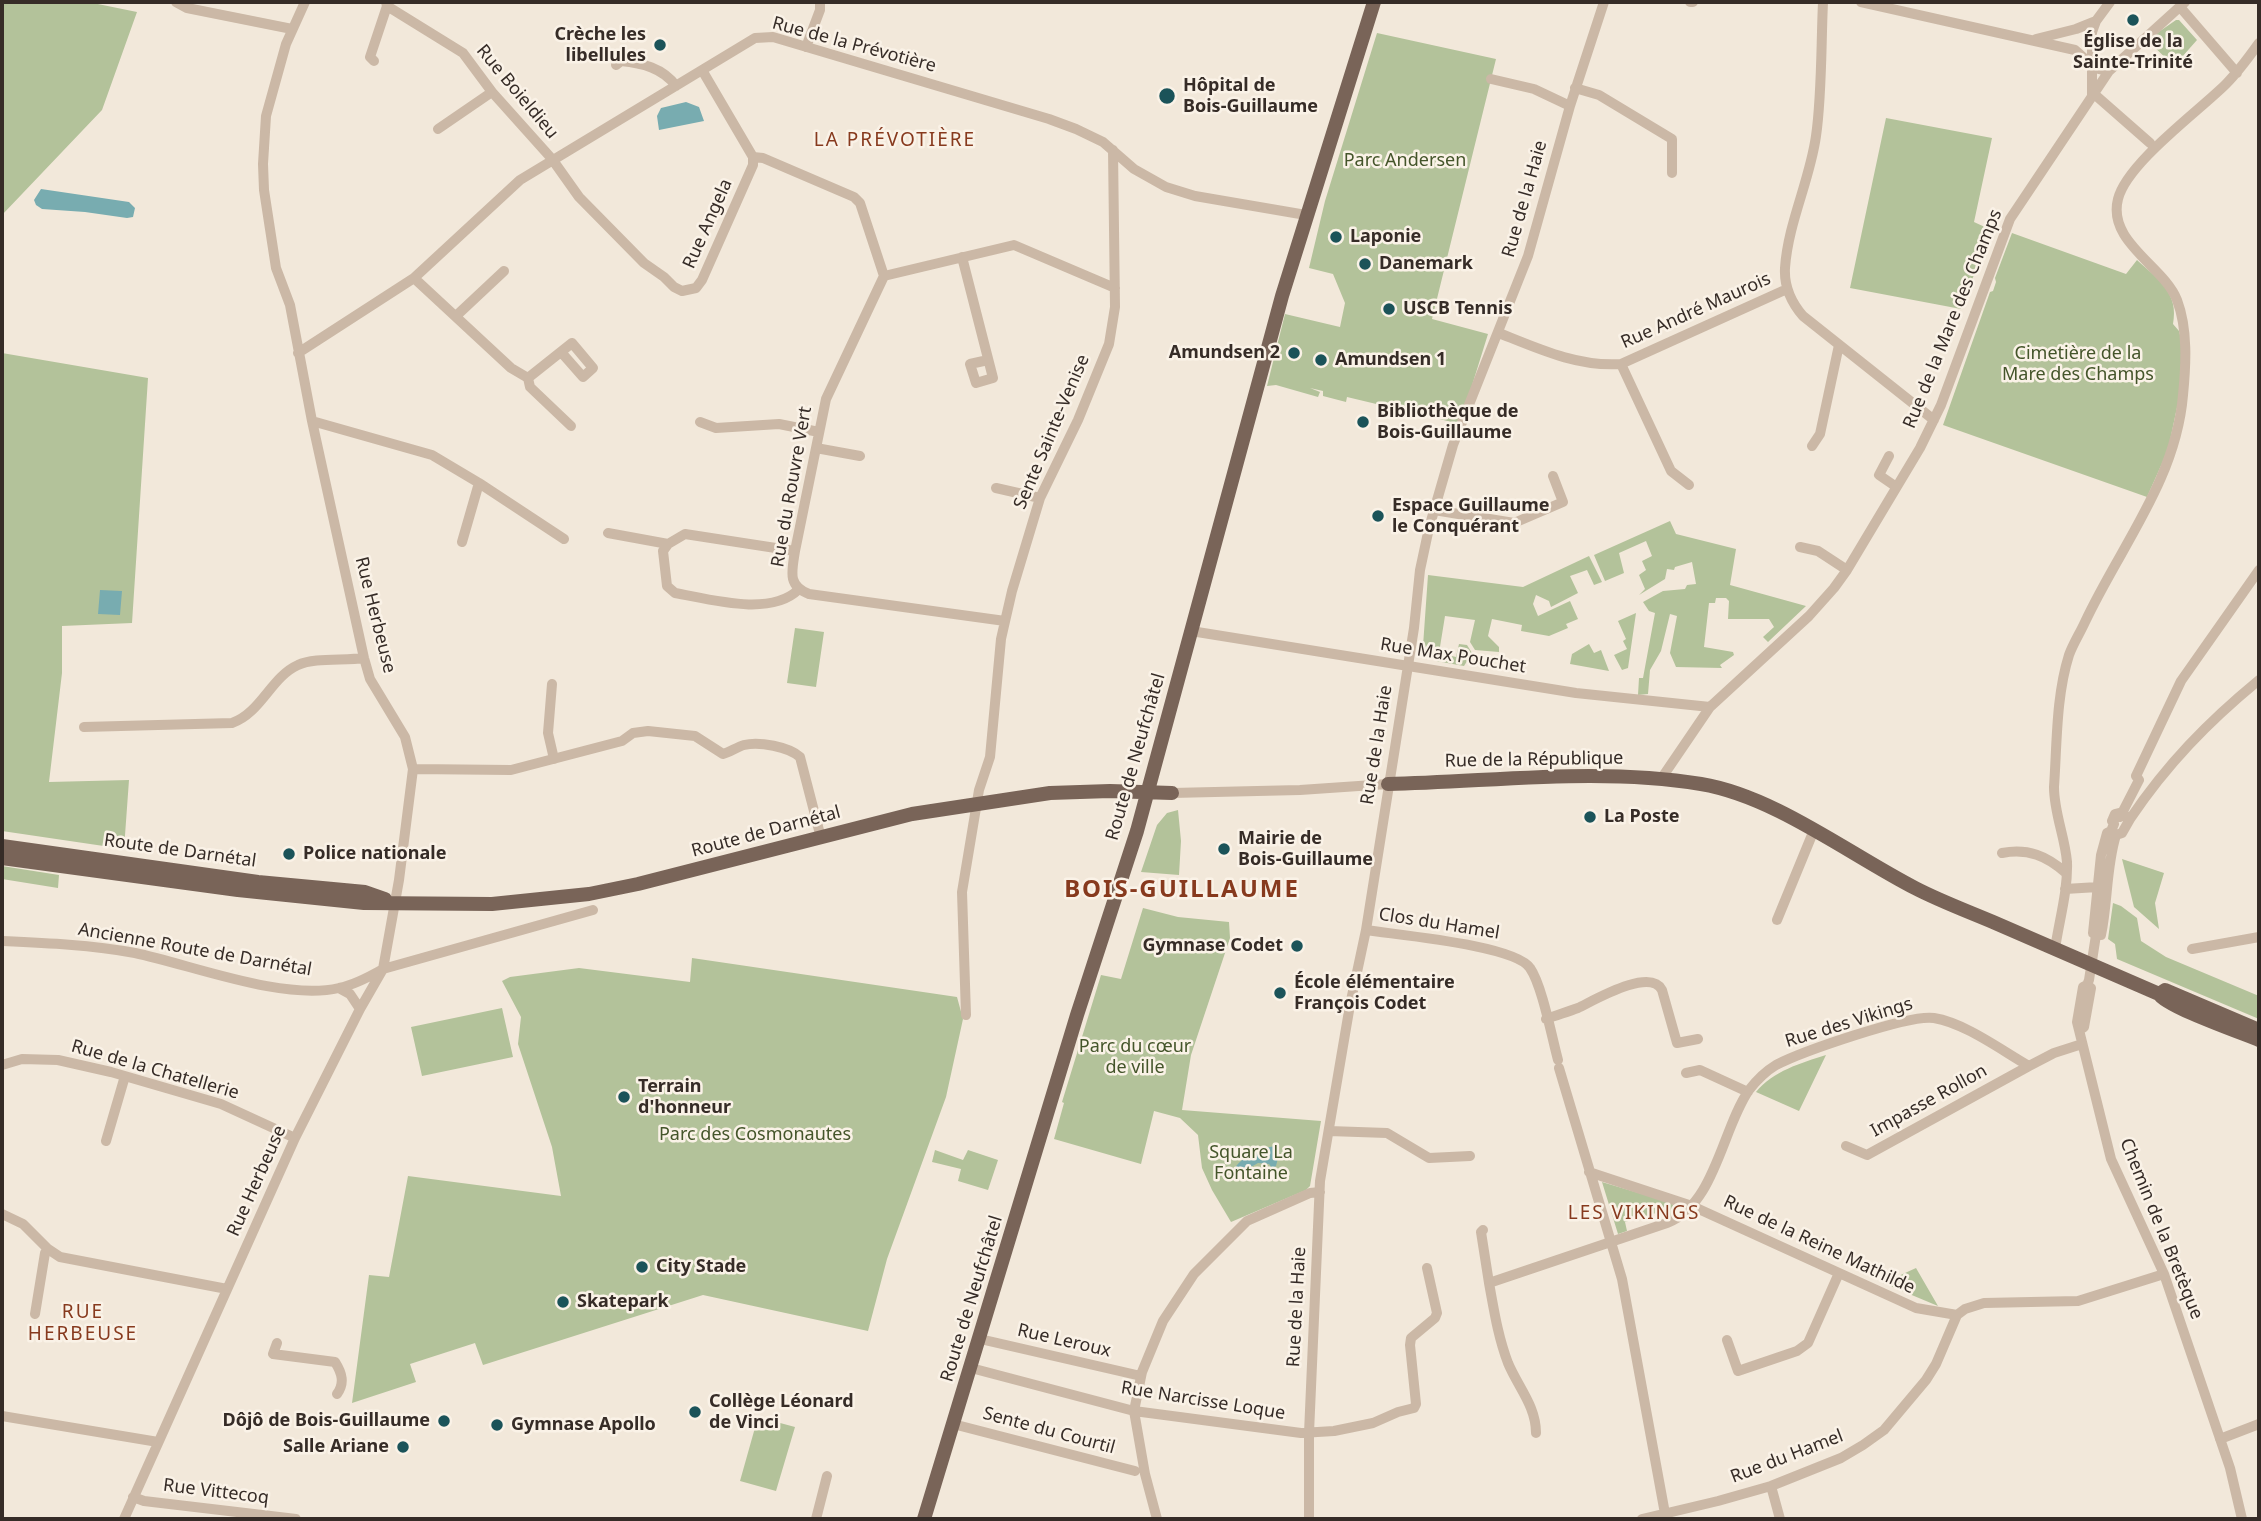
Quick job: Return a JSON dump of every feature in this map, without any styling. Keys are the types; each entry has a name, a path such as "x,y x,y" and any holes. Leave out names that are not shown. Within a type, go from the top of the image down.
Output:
{"main road":[{"name":"Route de Neufchâtel","path":"924,1519 1077,1015 1148,792 1306,215 1374,2"},
{"name":"Rue de la République","path":"1388,784 1556,776 1661,779 1703,784 1761,804 1917,889 2159,994"},
{"name":"Route de Darnétal","path":"2,858 364,903 492,904 589,894 648,882 901,816 1050,793 1148,792"},
{"name":"Rue de la République","path":"1148,792 1172,793"},
{"name":"Route de Darnétal","path":"2,846 258,882 365,892 393,902"},
{"path":"2259,1030 2165,990 2159,994 2162,999 2176,1006 2259,1040"}],"street":[{"path":"176,2 187,8 292,29"},
{"name":"Rue Herbeuse","path":"124,1519 295,1138 383,969 399,880 413,769 405,737 370,679 364,658 312,421 296,331 290,305 276,268 268,224 263,164 266,117 292,29 305,2"},
{"path":"806,47 821,2"},
{"name":"Rue de la Haie","path":"1308,1519 1309,1433 1320,1192 1350,1005 1366,930 1408,665 1420,570 1453,445 1529,254 1575,89 1604,2"},
{"path":"1823,2 1816,136 1785,266 1787,289 1803,316 1934,420"},
{"path":"1861,2 2074,50 2100,71 2109,71"},
{"path":"2110,2 2095,21 2091,39 2092,94 2150,143"},
{"path":"374,61 370,57 386,4"},
{"name":"Rue Boieldieu","path":"386,4 463,53 492,92 552,159"},
{"path":"2182,4 2204,35 2237,73"},
{"name":"Rue de la Mare des Champs","path":"1661,779 1710,707 1809,616 1847,570 1934,420 2004,230 2109,71 2182,4"},
{"path":"2033,39 2076,29 2095,21"},
{"name":"Rue de la Prévotière","path":"298,353 414,278 520,180 755,38 772,37 1049,118 1102,142 1134,169 1166,187 1195,196 1306,215"},
{"path":"2055,949 2067,861 2054,799 2063,680 2067,663 2102,585 2165,471 2176,442 2183,398 2184,337 2178,302 2164,280 2126,238 2119,223 2118,200 2127,179 2152,151 2237,73 2259,43"},
{"path":"616,65 621,61 639,63 665,73 676,86"},
{"path":"702,70 753,157 763,158 860,202 884,276 1014,245 1115,288"},
{"path":"1492,79 1534,89 1570,106"},
{"path":"1575,89 1599,95 1672,139 1672,173"},
{"path":"438,129 492,92"},
{"name":"Sente Sainte-Venise","path":"966,1015 962,892 979,790 990,757 992,712 1005,621 1040,498 1078,421 1109,344 1115,307 1113,150"},
{"name":"Rue Angela","path":"552,159 579,197 644,263 674,288 682,291 696,288 702,280 753,165 753,157"},
{"path":"962,257 988,360"},
{"path":"456,316 504,271"},
{"name":"Rue du Rouvre Vert","path":"884,276 826,399 795,551 792,572 798,590 809,594 1005,621"},
{"path":"414,278 511,368 528,378 530,387 571,426"},
{"name":"Rue André Maurois","path":"1499,333 1574,361 1597,366 1621,364 1787,289"},
{"path":"1812,446 1820,434 1839,345"},
{"path":"528,378 561,352"},
{"path":"1621,364 1671,471 1689,485"},
{"path":"312,421 432,455 565,539"},
{"path":"700,422 716,428 779,424 819,432"},
{"path":"816,448 860,456"},
{"path":"1889,456 1879,475 1895,486"},
{"path":"1434,510 1514,523 1563,502 1553,476"},
{"path":"462,542 479,483"},
{"path":"996,488 1040,498"},
{"path":"608,533 668,544"},
{"path":"795,551 685,534 668,544 663,551 667,586 675,593 751,606 787,598 798,590"},
{"path":"1800,547 1818,551 1847,570"},
{"path":"2127,816 2115,814 2112,821 2114,830 2103,925 2101,934 2096,935 2093,933 2107,833 2114,830 2122,833 2139,780 2136,776 2181,681 2259,570"},
{"name":"Rue Max Pouchet","path":"1191,631 1576,693 1710,707"},
{"path":"84,727 232,723 244,719 289,670 300,664 364,658"},
{"path":"2127,816 2203,729 2259,680"},
{"path":"552,684 548,733 554,760"},
{"path":"413,769 511,770 622,741 634,733 648,731 695,736 723,754 750,744 792,750 800,757 821,838"},
{"path":"2139,780 2155,783"},
{"name":"Rue de la République","path":"1172,793 1300,790 1388,784"},
{"path":"1777,920 1814,831"},
{"path":"2002,853 2024,851 2038,854 2066,873"},
{"path":"2065,889 2098,887"},
{"path":"383,969 593,910"},
{"name":"Clos du Hamel","path":"1366,930 1500,951 1524,961 1535,978 1622,1279 1665,1516"},
{"name":"Chemin de la Bretèque","path":"2096,935 2077,1022 2081,1029 2082,1044 2111,1159 2164,1274 2220,1439 2242,1519"},
{"path":"2192,948 2259,937"},
{"name":"Ancienne Route de Darnétal","path":"2,941 57,944 135,954 248,982 309,991 339,988 383,969"},
{"path":"1546,1019 1582,1006 1600,995 1639,983 1654,982 1659,984 1677,1043 1698,1039"},
{"path":"339,988 350,994 360,1009"},
{"name":"Rue des Vikings","path":"1692,1206 1748,1092 1760,1078 1783,1062 1916,1018 1932,1018 1949,1022 2029,1066"},
{"path":"2029,1066 2054,1052 2082,1044"},
{"name":"Rue de la Chatellerie","path":"2,1065 22,1059 58,1060 125,1076 221,1104 295,1138"},
{"name":"Impasse Rollon","path":"1846,1146 1867,1155 2029,1066"},
{"path":"1686,1073 1700,1070 1748,1092"},
{"path":"106,1141 125,1076"},
{"path":"1329,1131 1387,1133 1429,1158 1470,1156"},
{"name":"Rue de la Reine Mathilde","path":"1589,1172 1692,1206 1916,1308 1957,1315"},
{"path":"1157,1519 1145,1474 1134,1411 1140,1376 1163,1321 1194,1274 1247,1222 1310,1193 1320,1192"},
{"path":"1489,1283 1677,1219 1692,1206"},
{"path":"2,1214 23,1224 48,1249 60,1256 227,1289"},
{"path":"1483,1230 1481,1232 1497,1327 1509,1364 1536,1418 1536,1433"},
{"path":"35,1314 45,1252 48,1249"},
{"name":"Rue Narcisse Loque","path":"971,1367 1134,1411 1309,1433 1373,1423 1414,1408 1416,1404 1411,1338 1435,1318 1437,1313 1427,1268"},
{"path":"1727,1340 1738,1371 1797,1351 1808,1343 1839,1273"},
{"path":"1957,1315 1974,1305 1984,1303 2078,1301 2164,1274"},
{"name":"Rue du Hamel","path":"1642,1519 1665,1516 1771,1486 1841,1458 1884,1430 1931,1372 1957,1315"},
{"name":"Rue Leroux","path":"980,1339 1140,1376"},
{"path":"277,1343 273,1354 335,1362 342,1374 340,1392 337,1394"},
{"path":"2,1416 158,1442"},
{"name":"Sente du Courtil","path":"953,1424 1135,1471"},
{"path":"2220,1439 2259,1424"},
{"path":"816,1519 827,1476"},
{"path":"1771,1486 1780,1519"},
{"name":"Rue Vittecoq","path":"134,1497 145,1501 296,1519"}],"green space":[{"path":"2,2 88,2 137,12 102,110 2,215"},
{"path":"2176,20 2197,40 2174,66 2147,40"},
{"name":"Parc Andersen","path":"1377,33 1496,59 1432,319 1488,334 1460,424 1347,397 1346,402 1323,396 1323,391 1310,388 1320,392 1318,397 1276,385 1267,386 1285,314 1340,327 1345,303 1333,274 1309,268 1325,201"},
{"path":"1886,118 1992,138 1974,222 1987,228 1989,235 1961,309 1850,288"},
{"name":"Cimetière de la Mare des Champs","path":"2012,233 2126,274 2137,260 2160,281 2170,295 2174,313 2173,324 2179,331 2183,347 2179,398 2168,450 2147,497 1943,425"},
{"path":"2,353 148,378 132,623 62,626 62,673 49,782 129,780 124,849 2,831"},
{"path":"1670,521 1676,534 1736,549 1730,585 1806,606 1768,642 1763,637 1774,627 1769,619 1728,619 1729,601 1726,598 1716,598 1715,603 1709,603 1704,647 1733,652 1734,655 1720,665 1722,668 1676,667 1670,653 1677,616 1670,614 1661,651 1650,670 1648,694 1638,695 1639,678 1643,678 1655,613 1649,611 1643,602 1663,591 1685,589 1687,585 1696,584 1692,562 1675,567 1674,570 1667,569 1665,579 1639,595 1645,589 1639,575 1646,570 1642,561 1652,556 1646,541 1619,553 1624,573 1605,581 1594,555"},
{"path":"1589,556 1602,582 1594,585 1587,570 1570,576 1578,593 1551,607 1549,601 1536,595 1533,604 1538,616 1570,601 1578,619 1566,624 1568,628 1549,636 1521,631 1522,625 1492,619 1488,636 1499,647 1499,652 1475,650 1470,642 1475,620 1445,616 1439,653 1456,657 1459,644 1467,645 1472,653 1464,666 1436,661 1423,646 1428,575 1523,587"},
{"path":"1636,613 1628,668 1622,670 1614,655 1627,649 1623,641 1626,639 1618,621"},
{"path":"795,628 824,632 816,687 787,683"},
{"path":"1589,644 1594,653 1601,650 1609,671 1570,664 1572,654"},
{"path":"1178,810 1181,841 1179,875 1141,872 1157,825 1167,813"},
{"path":"2122,859 2164,873 2155,903 2159,929 2134,907"},
{"path":"2,866 59,875 58,888 2,879"},
{"path":"2113,903 2137,918 2141,941 2166,957 2259,996 2259,1019 2117,959 2115,944 2108,939"},
{"name":"Parc du cœur de ville","path":"1143,908 1178,917 1229,922 1230,938 1191,1055 1182,1110 1321,1121 1310,1186 1231,1222 1202,1168 1198,1135 1180,1118 1154,1111 1141,1164 1054,1139 1064,1103 1062,1102 1101,975 1121,979"},
{"name":"Parc des Cosmonautes","path":"692,958 957,997 963,1019 946,1097 887,1259 868,1331 703,1295 483,1365 475,1343 410,1364 416,1382 352,1403 369,1275 389,1277 408,1176 561,1196 552,1147 518,1044 521,1017 502,981 510,977 579,968 690,982"},
{"path":"502,1008 513,1057 422,1076 411,1027"},
{"path":"1826,1055 1799,1111 1756,1092 1779,1073"},
{"path":"935,1150 963,1160 968,1150 998,1160 988,1190 958,1181 961,1169 932,1162"},
{"path":"1602,1182 1672,1203 1677,1214 1665,1218 1663,1211 1625,1222 1627,1231 1618,1234"},
{"path":"1916,1268 1938,1306 1883,1283"},
{"path":"758,1417 795,1427 776,1491 740,1481"}],"water":[{"path":"686,102 699,107 704,121 659,130 657,116 661,108"},
{"path":"41,189 129,202 135,208 133,217 42,209 34,200"},
{"path":"100,590 122,591 120,615 98,614"},
{"path":"1276,1146 1279,1154 1276,1166 1272,1168 1269,1164 1258,1163 1235,1176 1232,1174 1239,1163 1250,1154"}],"place":[{"name":"Église de la Sainte-Trinité","path":"2133,20"},
{"name":"Crèche les libellules","path":"660,45"},
{"name":"Hôpital de Bois-Guillaume","path":"1167,96"},
{"name":"Laponie","path":"1336,237"},
{"name":"Danemark","path":"1365,264"},
{"name":"USCB Tennis","path":"1389,309"},
{"name":"Amundsen 2","path":"1294,353"},
{"name":"Amundsen 1","path":"1321,360"},
{"name":"Bibliothèque de Bois-Guillaume","path":"1363,422"},
{"name":"Espace Guillaume le Conquérant","path":"1378,516"},
{"name":"La Poste","path":"1590,817"},
{"name":"Mairie de Bois-Guillaume","path":"1224,849"},
{"name":"Police nationale","path":"289,854"},
{"name":"Gymnase Codet","path":"1297,946"},
{"name":"École élémentaire François Codet","path":"1280,993"},
{"name":"Terrain d'honneur","path":"624,1097"},
{"name":"City Stade","path":"642,1267"},
{"name":"Skatepark","path":"563,1302"},
{"name":"Collège Léonard de Vinci","path":"695,1412"},
{"name":"Dôjô de Bois-Guillaume","path":"444,1421"},
{"name":"Gymnase Apollo","path":"497,1425"},
{"name":"Salle Ariane","path":"403,1447"}],"district":[{"name":"LA PRÉVOTIÈRE","path":"895,141"},
{"name":"BOIS-GUILLAUME","path":"1182,890"},
{"name":"LES VIKINGS","path":"1634,1214"},
{"name":"RUE HERBEUSE","path":"83,1324"}],"park label":[{"name":"Square La Fontaine","path":"1251,1163"}]}
